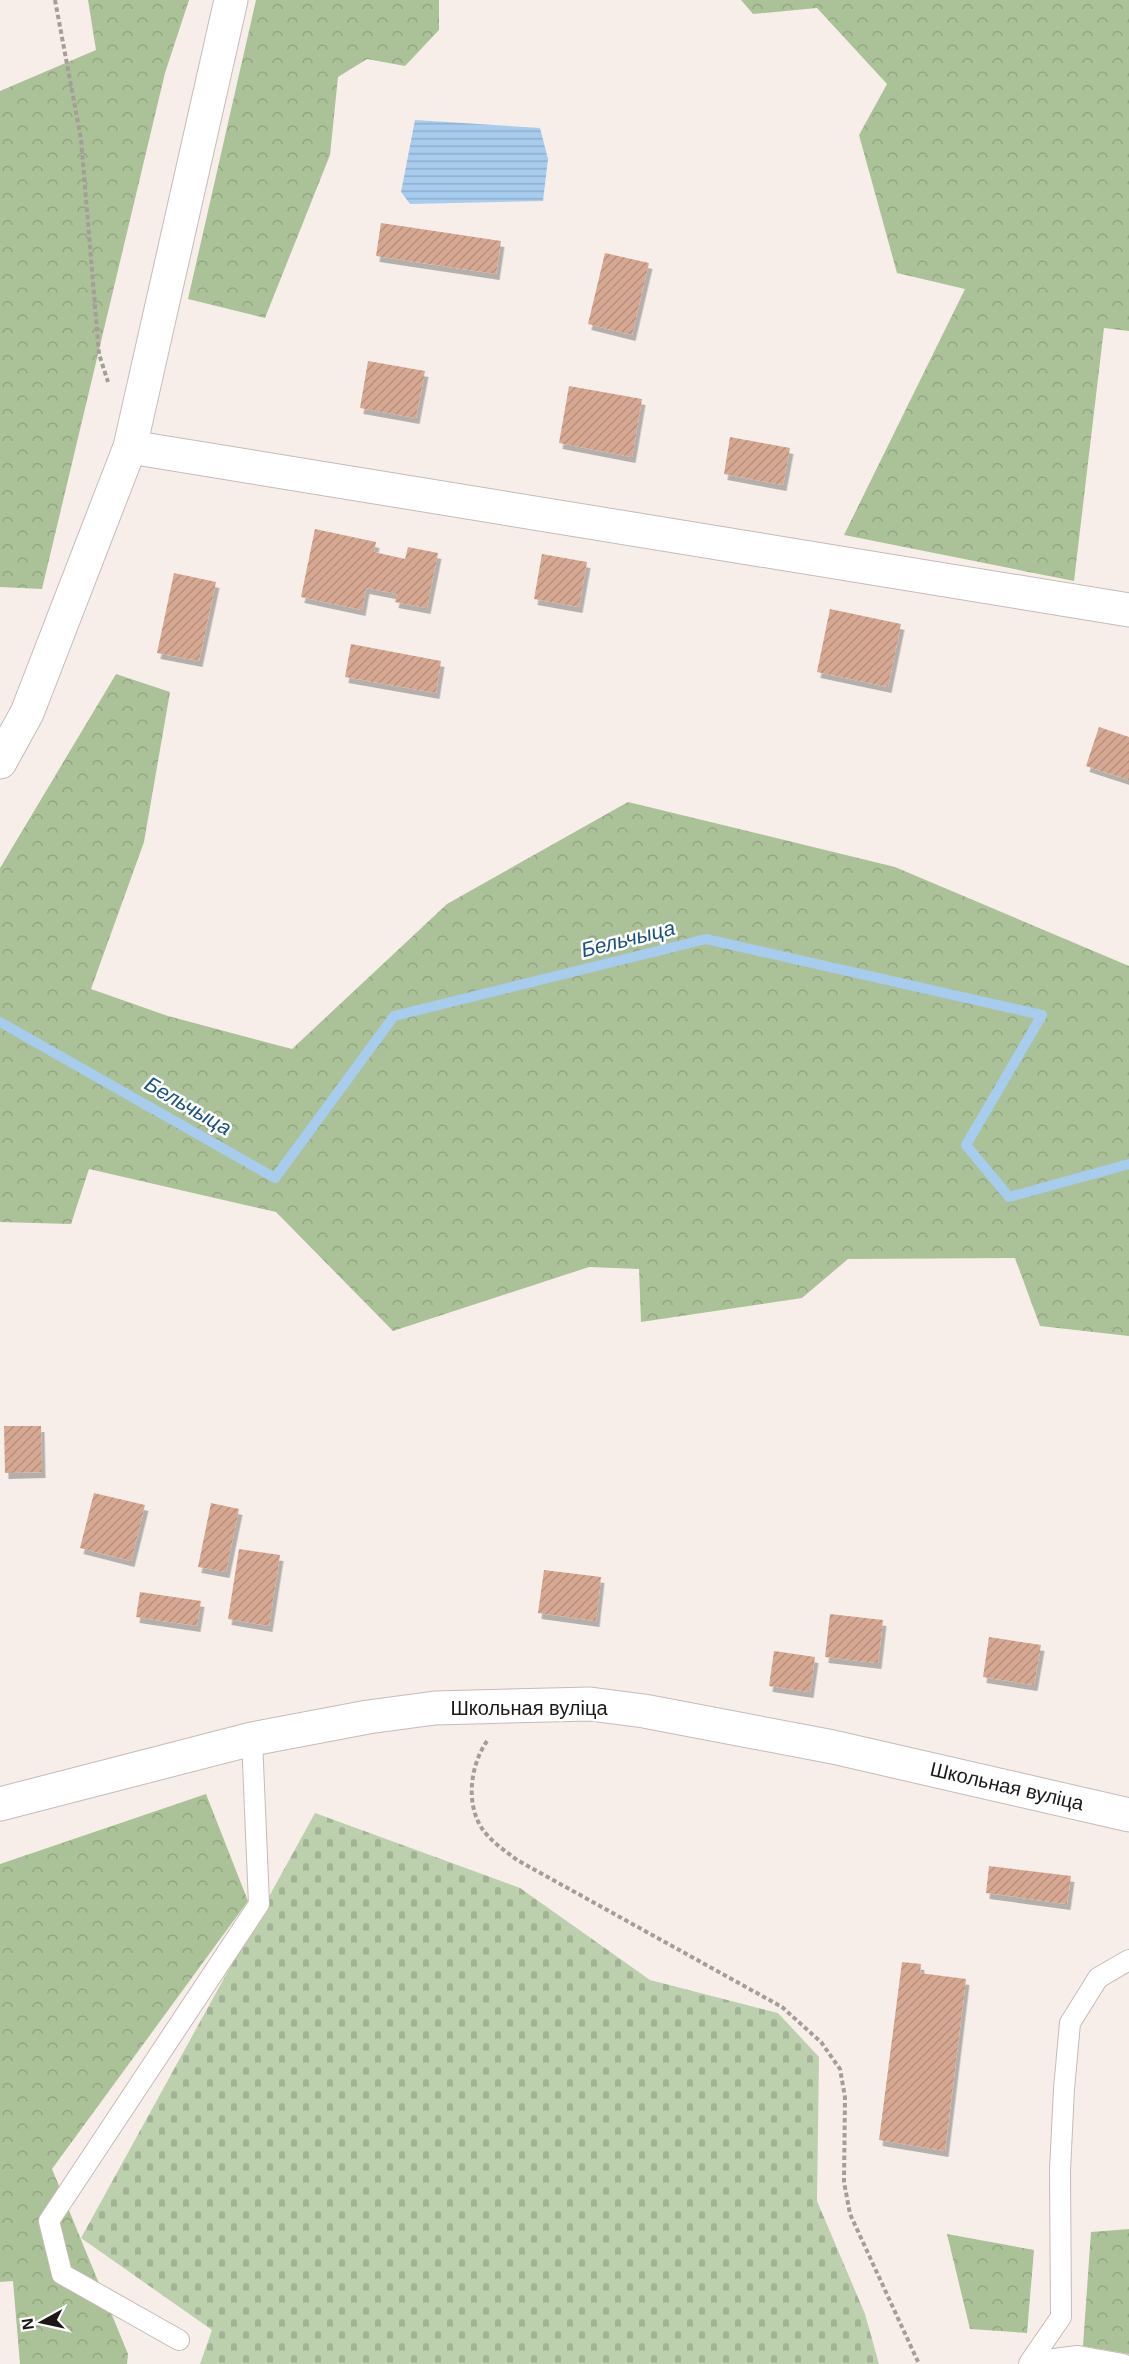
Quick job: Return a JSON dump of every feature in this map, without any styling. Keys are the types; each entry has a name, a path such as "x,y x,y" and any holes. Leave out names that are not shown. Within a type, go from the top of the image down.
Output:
{"street":[{"path":"0,762 27,713 130,447 231,0"},
{"path":"130,447 1129,610"},
{"name":"Школьная вуліца","path":"0,1804 252,1739 368,1717 435,1708 590,1704 644,1711 833,1747 1129,1815"}],"lane":[{"path":"178,2340 62,2274 49,2221 259,1904 252,1739"},
{"path":"1029,2363 1061,2317 1060,2170 1070,2023 1098,1978 1129,1960"},
{"path":"1029,2363 1078,2356 1123,2364"}],"path":[{"path":"55,0 81,139 99,354 109,385"},
{"path":"515,1705 485,1743 474,1767 471,1792 476,1816 487,1836 517,1860 782,2007 821,2042 840,2069 845,2097 844,2182 850,2214 919,2364"}],"green space":[{"path":"88,0 189,0 165,73 42,589 0,587 0,91 96,50"},
{"path":"256,0 439,0 439,30 405,66 367,59 338,77 330,155 265,318 188,299"},
{"path":"741,0 1129,0 1129,331 1104,328 1074,581 844,535 965,289 897,273 859,135 887,84 817,8 753,14"},
{"path":"116,674 170,692 144,842 91,989 168,1016 292,1049 447,904 628,802 895,867 1129,966 1129,1336 1040,1326 1015,1258 848,1259 802,1298 641,1322 639,1269 589,1267 393,1331 276,1212 89,1169 71,1224 0,1222 0,868"},
{"path":"206,1794 248,1901 52,2169 128,2354 127,2364 20,2364 13,2281 0,2282 0,1864"},
{"path":"315,1813 520,1888 650,1980 778,2013 819,2057 817,2201 865,2314 879,2364 200,2364 212,2330 81,2238"},
{"path":"1129,2229 1129,2354 1083,2346 1091,2232"},
{"path":"947,2234 1034,2250 1027,2333 970,2329"}],"water":[{"path":"415,120 540,128 548,159 543,201 410,204 401,192"}],"building":[{"path":"381,223 501,241 496,274 376,256"},
{"path":"605,253 649,263 632,335 588,324"},
{"path":"368,361 425,371 416,418 360,408"},
{"path":"569,386 642,399 632,457 559,443"},
{"path":"730,437 790,448 783,485 724,474"},
{"path":"315,529 376,542 374,552 405,559 408,547 438,553 427,608 395,602 397,594 366,588 362,610 301,597"},
{"path":"542,554 587,562 579,607 534,599"},
{"path":"174,573 216,582 199,661 157,653"},
{"path":"830,609 901,624 888,687 817,672"},
{"path":"351,644 441,661 436,693 345,677"},
{"path":"1099,727 1129,737 1129,780 1086,766"},
{"path":"4,1426 41,1426 42,1472 5,1473"},
{"path":"94,1493 145,1505 131,1561 80,1548"},
{"path":"211,1503 239,1509 226,1572 198,1567"},
{"path":"239,1549 280,1555 269,1626 228,1619"},
{"path":"544,1570 601,1577 596,1621 538,1613"},
{"path":"140,1592 201,1601 197,1626 136,1617"},
{"path":"830,1614 883,1620 878,1663 825,1657"},
{"path":"989,1637 1041,1645 1034,1685 983,1677"},
{"path":"774,1651 815,1657 810,1692 769,1686"},
{"path":"989,1866 1071,1876 1067,1904 986,1893"},
{"path":"902,1962 921,1964 920,1973 966,1979 945,2151 879,2140"}],"waterway":[{"name":"Бельчыца","path":"0,1022 275,1178 394,1016 706,939 1042,1015 966,1145 1009,1197 1129,1164"}]}
